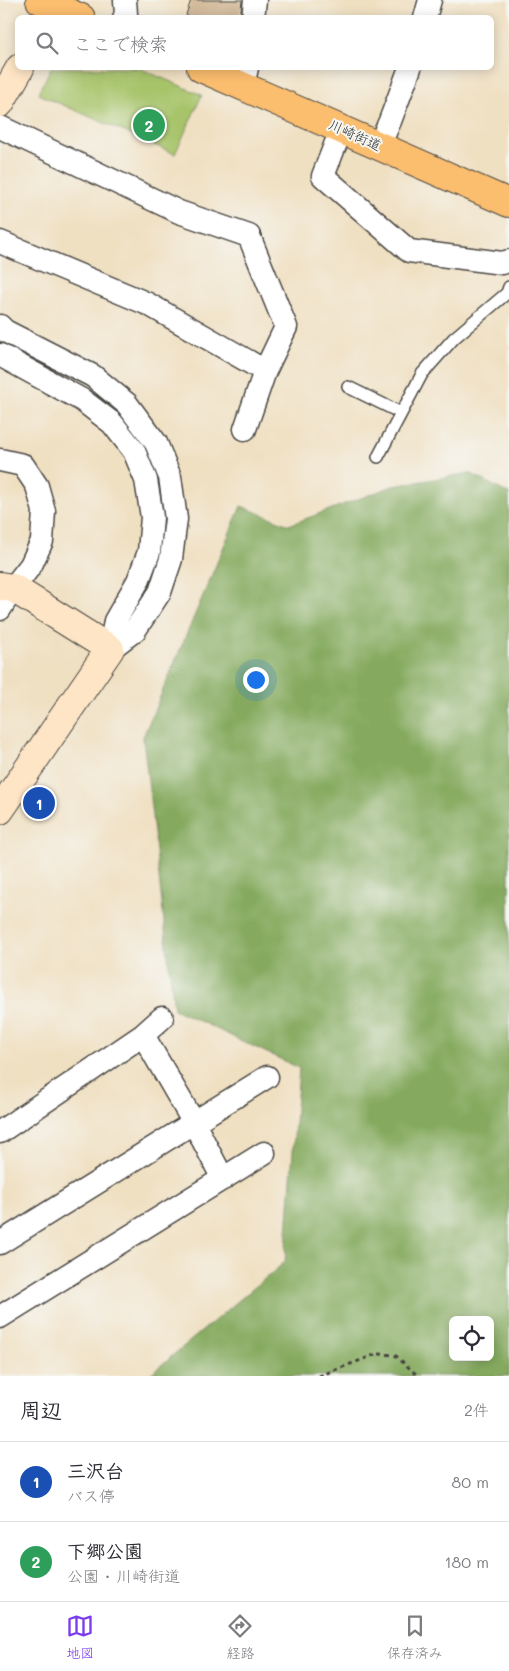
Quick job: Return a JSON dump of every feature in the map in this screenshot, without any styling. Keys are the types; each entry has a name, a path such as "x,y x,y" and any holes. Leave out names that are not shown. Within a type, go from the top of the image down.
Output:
{"main road":[{"path":"47,8 71,15"},
{"name":"川崎街道","path":"212,70 245,76 342,130 509,203"}],"street":[{"path":"126,0 126,15"},
{"path":"253,15 255,0"},
{"path":"426,15 430,0"},
{"path":"0,103 19,70"},
{"path":"379,146 409,70"},
{"path":"0,127 179,212 249,236 286,327 265,371 245,429"},
{"path":"342,130 323,176 409,251 502,263 509,261"},
{"path":"0,242 148,304 265,371"},
{"path":"0,326 5,331 93,376 127,404 156,443 170,477 176,518 171,559 160,592 135,630 110,649 0,810"},
{"path":"0,355 82,400 112,423 134,451 146,480 152,517 149,552 138,581 115,621 110,649"},
{"path":"0,460 23,466 37,486 44,511 42,541 31,565 4,594 110,649"},
{"path":"0,1132 143,1035 162,1018"},
{"path":"143,1035 194,1122 224,1179"},
{"path":"0,1243 267,1077"},
{"path":"0,1317 264,1153"}],"lane":[{"path":"378,457 422,374 454,338 507,293 509,287"},
{"path":"348,386 401,413"}],"path":[{"path":"320,1376 377,1354 395,1355 418,1376"}],"green space":[{"path":"50,70 144,70 202,95 175,154 38,94"},
{"path":"470,473 509,494 509,1376 148,1376 285,1262 299,1068 174,1009 143,737 241,506 289,525 393,486"}],"building":[{"path":"191,0 242,0 240,15 186,15"}],"place":[{"name":"下郷公園","path":"149,125"},
{"name":"三沢台","path":"39,803"}]}
